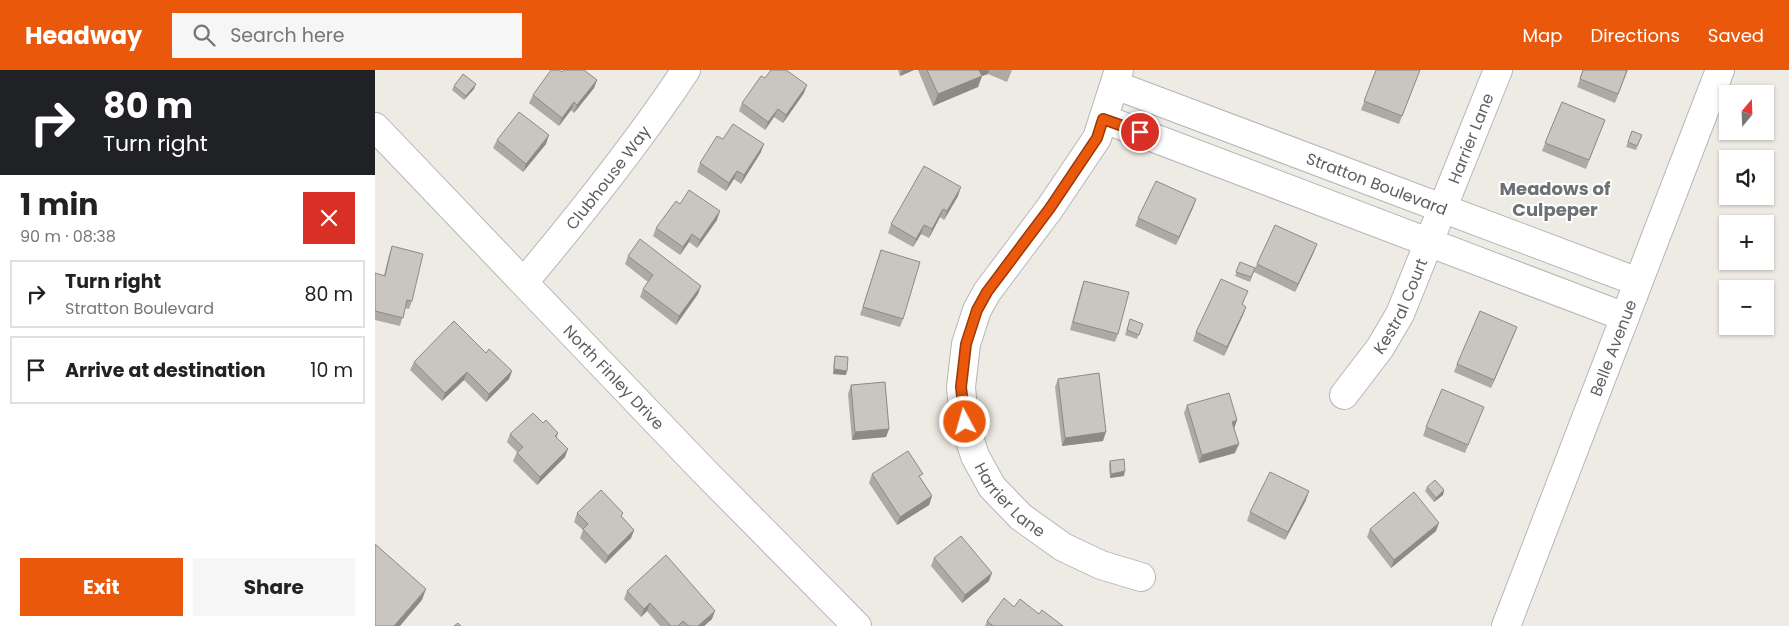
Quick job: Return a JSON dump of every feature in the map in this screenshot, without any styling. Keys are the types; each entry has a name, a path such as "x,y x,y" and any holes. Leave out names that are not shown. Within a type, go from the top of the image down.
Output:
{"street":[{"name":"Clubhouse Way","path":"524,282 585,210 655,117 686,70"},
{"name":"Harrier Lane","path":"1443,209 1498,70"},
{"name":"Belle Avenue","path":"1506,626 1720,70"},
{"name":"Harrier Lane","path":"1117,77 1097,138 1050,208 987,292 977,310 966,344 961,387 965,422 975,456 991,487 1021,518 1063,547 1101,565 1141,577"},
{"name":"Stratton Boulevard","path":"1117,77 1443,209 1639,282"},
{"path":"1103,119 1625,318"},
{"name":"North Finley Drive","path":"375,127 701,468 857,626"},
{"name":"Kestral Court","path":"1344,395 1380,348 1400,314 1443,209"}],"building":[{"path":"551,70 562,72 564,70 584,70 597,80 577,105 574,102 562,118 533,95"},
{"path":"771,70 786,70 807,85 786,115 778,109 768,122 742,103 761,76 765,78"},
{"path":"927,70 979,70 982,76 938,94"},
{"path":"1376,70 1420,70 1402,116 1364,101"},
{"path":"1583,70 1627,70 1618,94 1580,79"},
{"path":"463,74 476,84 466,96 454,86"},
{"path":"1562,102 1605,120 1589,160 1545,143"},
{"path":"519,112 549,135 526,164 497,140"},
{"path":"733,124 764,144 744,175 737,171 729,183 700,163 717,136 723,139"},
{"path":"1632,131 1642,135 1637,146 1628,142"},
{"path":"924,166 961,187 947,211 943,209 932,229 924,225 916,239 891,224"},
{"path":"1156,181 1196,199 1179,237 1138,218"},
{"path":"689,190 720,211 700,240 692,234 683,247 656,228 676,201 680,204"},
{"path":"1275,225 1317,244 1298,284 1257,264"},
{"path":"640,239 701,286 679,316 643,289 653,275 628,256"},
{"path":"392,246 423,254 412,301 407,300 403,318 375,311 375,273 385,276"},
{"path":"881,250 920,262 903,319 863,307"},
{"path":"1240,262 1255,268 1251,277 1236,272"},
{"path":"1221,279 1248,291 1242,304 1246,307 1227,347 1196,332"},
{"path":"1084,281 1129,292 1118,334 1073,322"},
{"path":"1480,311 1517,327 1494,380 1457,364"},
{"path":"1130,319 1143,324 1139,335 1127,330"},
{"path":"454,321 486,353 489,349 512,371 489,394 467,372 445,393 414,362"},
{"path":"835,356 848,357 847,371 834,369"},
{"path":"1099,373 1106,432 1065,438 1058,379"},
{"path":"885,382 889,429 855,432 851,385"},
{"path":"1442,389 1484,407 1468,445 1426,427"},
{"path":"1229,393 1237,420 1232,422 1239,444 1202,455 1187,405"},
{"path":"533,413 543,423 546,420 558,433 555,436 568,449 540,477 517,453 523,447 510,434"},
{"path":"908,451 923,474 919,476 932,496 900,517 872,474"},
{"path":"1124,459 1125,471 1111,474 1110,461"},
{"path":"1270,472 1309,491 1288,532 1250,512"},
{"path":"1435,480 1444,490 1436,498 1427,487"},
{"path":"601,490 623,513 621,516 634,530 608,556 583,529 588,524 577,513"},
{"path":"1414,492 1439,523 1394,560 1370,529"},
{"path":"961,536 992,573 965,595 934,558"},
{"path":"375,544 426,589 394,626 375,626"},
{"path":"666,555 715,611 698,626 689,626 683,621 678,626 671,626 650,603 644,609 627,591"},
{"path":"1004,598 1014,607 1020,599 1039,614 1042,610 1063,626 993,626 987,621"}],"district":[{"name":"Meadows of Culpeper","path":"1555,199"}],"route":[{"path":"965,422 961,387 966,344 977,310 987,292 1050,208 1097,138 1103,119 1140,132"}]}
